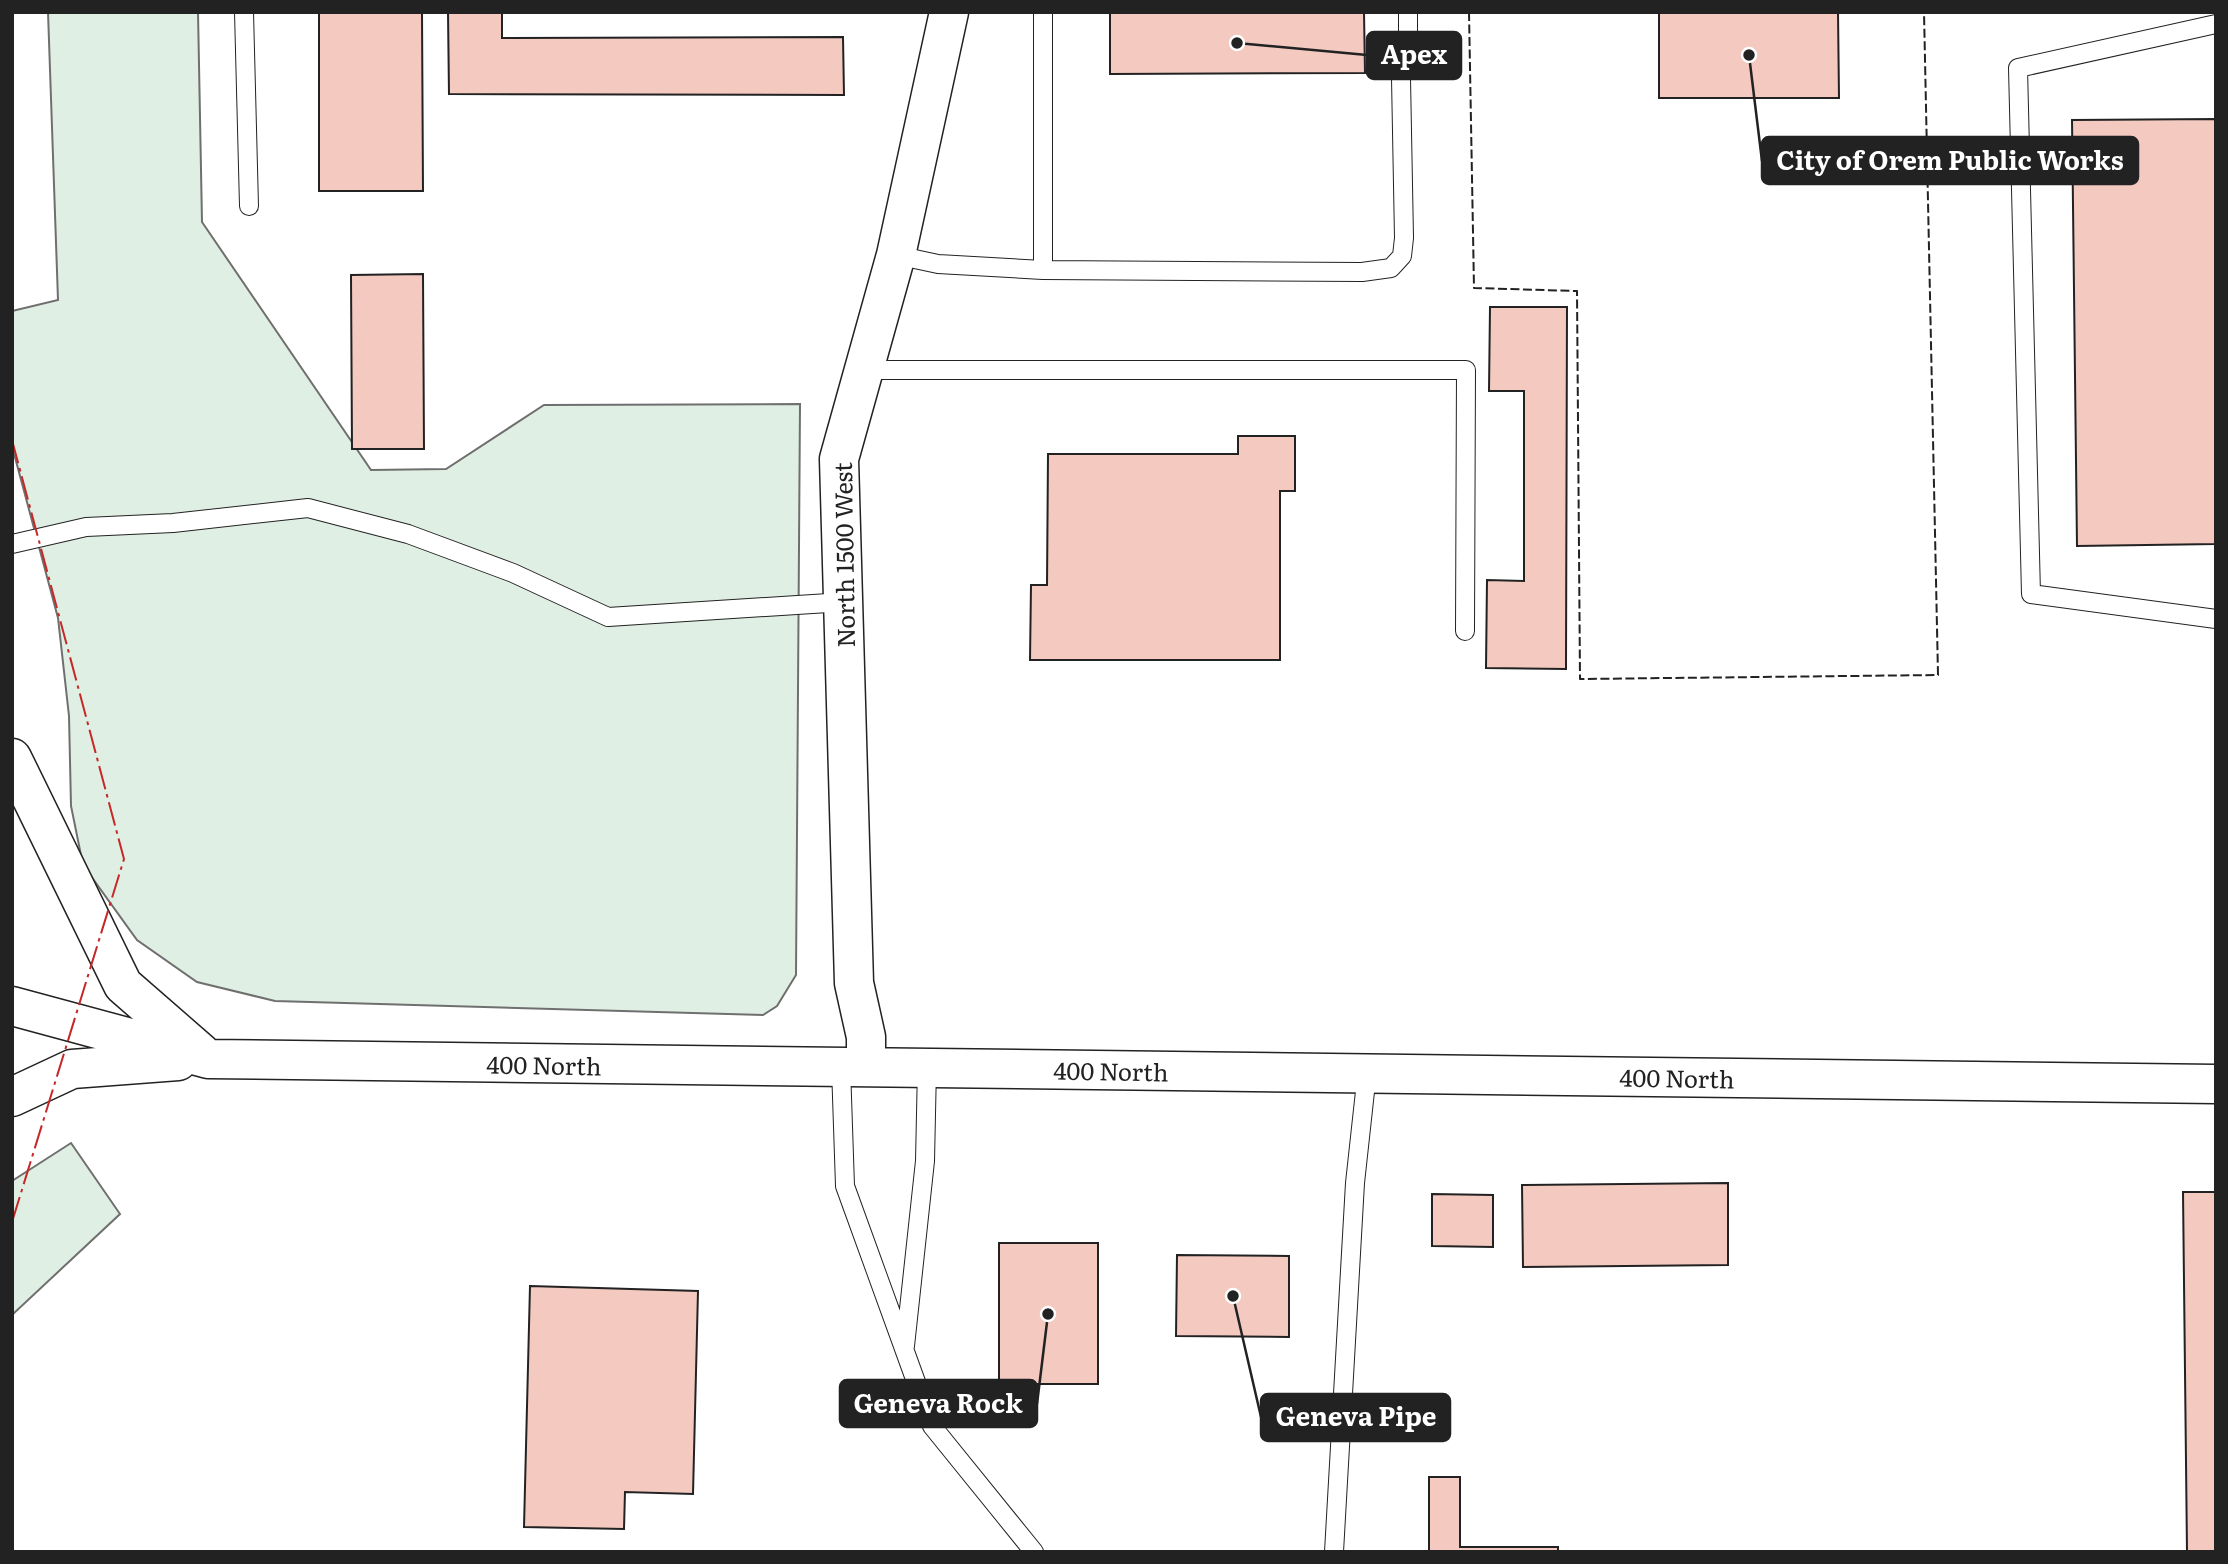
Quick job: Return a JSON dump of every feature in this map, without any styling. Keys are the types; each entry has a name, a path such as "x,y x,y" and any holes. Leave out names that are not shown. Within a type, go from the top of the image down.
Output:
{"main road":[{"name":"North 1500 West","path":"854,1067 866,1037 855,983 839,458 896,255 949,12"},
{"path":"12,758 123,985 208,1059"},
{"name":"400 North","path":"12,1006 208,1059 2216,1084"},
{"path":"12,1097 72,1069 208,1059"}],"lane":[{"path":"244,12 250,206"},
{"path":"1043,12 1043,270"},
{"path":"896,255 938,264 1043,270 1362,272 1391,268 1402,256 1404,238 1401,78 1408,37 1408,12"},
{"path":"2216,24 2018,68 2031,594 2216,619"},
{"path":"864,370 1466,370 1465,631"},
{"path":"12,544 86,527 173,523 308,508 408,534 513,573 608,617 844,602"},
{"path":"854,1067 845,1186 932,1426 1034,1552"},
{"path":"905,1350 925,1161 927,1067"},
{"path":"1334,1552 1355,1183 1367,1073"}],"green space":[{"path":"48,12 198,12 202,222 371,470 446,469 544,405 800,404 796,975 777,1006 763,1015 275,1001 197,982 137,940 83,865 71,806 69,716 58,618 12,446 12,311 58,300"},
{"path":"71,1143 120,1214 12,1315 12,1181"}],"building":[{"path":"319,12 422,12 423,191 319,191"},
{"path":"448,12 502,12 502,38 843,37 844,95 449,94"},
{"path":"1110,12 1364,12 1365,73 1110,74"},
{"path":"1659,12 1838,12 1839,98 1659,98"},
{"path":"2216,119 2216,544 2077,546 2072,120"},
{"path":"423,274 424,449 352,449 351,275"},
{"path":"1490,307 1567,307 1566,669 1486,668 1487,580 1524,581 1524,391 1489,391"},
{"path":"1238,436 1295,436 1295,491 1280,491 1280,660 1030,660 1031,585 1047,585 1048,454 1238,454"},
{"path":"1728,1183 1728,1265 1523,1267 1522,1185"},
{"path":"2183,1192 2216,1192 2216,1552 2187,1552"},
{"path":"1432,1194 1493,1195 1493,1247 1432,1246"},
{"path":"999,1243 1098,1243 1098,1384 999,1384"},
{"path":"1177,1255 1289,1256 1289,1337 1176,1336"},
{"path":"530,1286 698,1291 693,1494 625,1492 624,1529 524,1527"},
{"path":"1429,1477 1460,1477 1460,1547 1558,1547 1558,1552 1429,1552"}],"fence":[{"path":"1469,12 1474,288 1577,291 1580,679 1938,675 1924,12"}],"power":[{"path":"12,440 124,859 12,1222"}],"place":[{"name":"Apex","path":"1237,43"},
{"name":"City of Orem Public Works","path":"1749,55"},
{"name":"Geneva Pipe","path":"1233,1296"},
{"name":"Geneva Rock","path":"1048,1314"}]}
